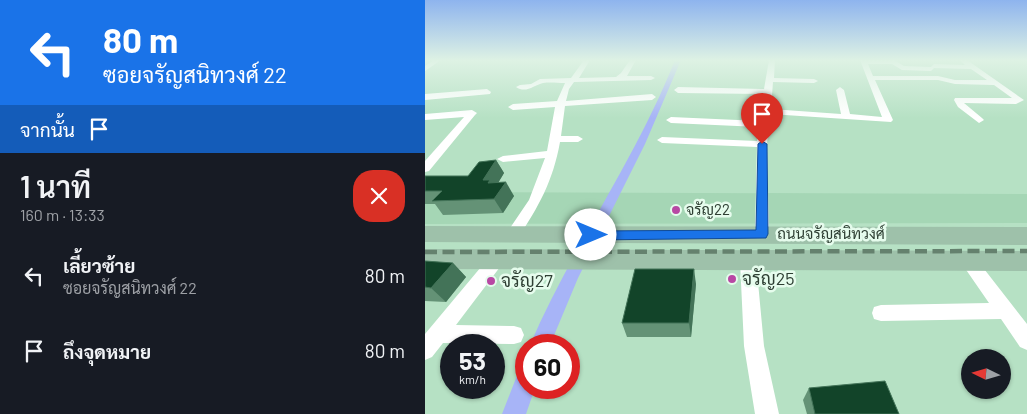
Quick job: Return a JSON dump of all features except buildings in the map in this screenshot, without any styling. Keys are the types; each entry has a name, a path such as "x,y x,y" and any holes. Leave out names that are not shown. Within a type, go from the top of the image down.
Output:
{"main road":[{"name":"ถนนจรัญสนิทวงศ์","path":"425,234 1027,236"},
{"name":"ถนนจรัญสนิทวงศ์","path":"425,259 1027,261"}],"street":[{"path":"520,87 533,86 540,81 593,79"},
{"path":"762,234 762,144 770,79"},
{"path":"766,111 888,120 873,79"},
{"path":"944,79 955,82 997,83"},
{"path":"979,120 961,105 958,100 1020,101 992,79"},
{"path":"513,234 538,196 548,170 560,103 574,81"},
{"path":"678,90 769,86 814,81"},
{"path":"425,97 489,90 479,102 425,105"},
{"path":"840,90 846,117"},
{"path":"513,107 652,98"},
{"path":"425,168 472,113 426,116"},
{"path":"671,120 765,124"},
{"path":"554,140 578,138"},
{"path":"662,140 762,144"},
{"path":"503,159 551,154"},
{"path":"425,350 497,259"},
{"path":"748,261 754,346 767,414"},
{"path":"968,261 1027,340"},
{"path":"881,312 1004,311"},
{"path":"437,334 514,335"}],"shaded area":[{"path":"425,192 1027,194 1027,223 425,224"}],"waterway":[{"path":"544,334 570,278 640,144 670,79"},
{"path":"514,414 519,399"}],"railway":[{"path":"425,252 1027,251"}],"place":[{"name":"จรัญ22","path":"676,210"},
{"name":"จรัญ25","path":"732,279"},
{"name":"จรัญ27","path":"491,281"}],"route":[{"path":"591,235 762,234 762,144"}]}
